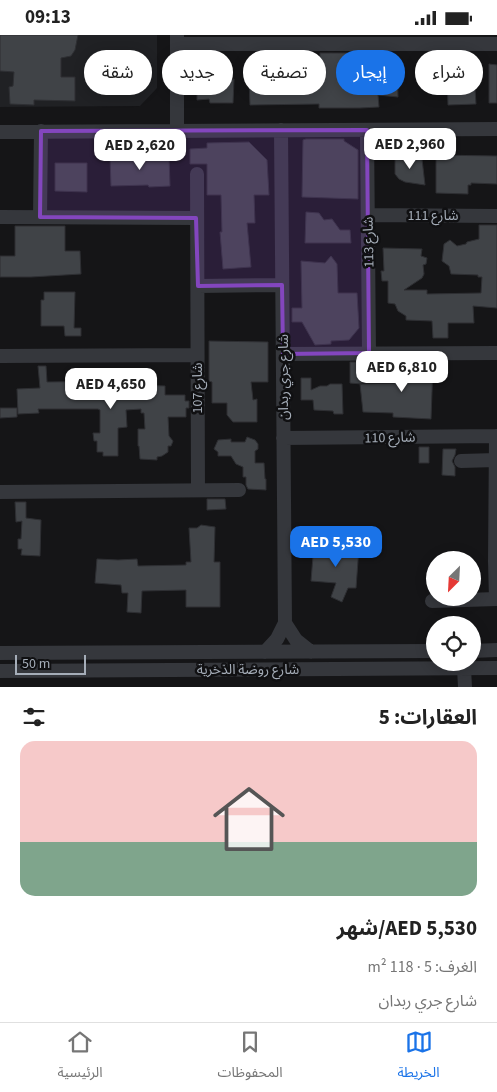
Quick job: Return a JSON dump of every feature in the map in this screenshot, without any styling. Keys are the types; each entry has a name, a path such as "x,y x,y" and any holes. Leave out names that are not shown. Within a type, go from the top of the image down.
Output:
{"street":[{"path":"177,130 177,40 399,39 497,44"},
{"path":"0,132 497,129"},
{"name":"شارع 113","path":"367,130 369,353"},
{"path":"40,217 41,131"},
{"name":"شارع جري ربدان","path":"281,131 285,623"},
{"name":"شارع 107","path":"197,174 198,490"},
{"name":"شارع 111","path":"368,215 497,216"},
{"path":"0,217 196,218"},
{"path":"198,286 282,285"},
{"path":"283,355 497,353"},
{"path":"0,355 197,355"},
{"path":"481,599 497,599 495,561 497,435"},
{"name":"شارع 110","path":"284,438 497,435"},
{"path":"461,461 496,456"},
{"path":"0,491 239,490"},
{"path":"265,652 277,639 285,623"},
{"path":"285,623 296,640 311,652"},
{"path":"481,651 497,650"},
{"name":"شارع روضة الذخرية","path":"0,653 426,651"},
{"name":"شارع روضة الذخرية","path":"0,671 426,668"},
{"name":"شارع روضة الذخرية","path":"481,668 497,668"},
{"path":"464,671 466,687"}],"highlighted area":[{"path":"367,130 369,353 283,354 282,285 198,286 196,218 40,217 41,131"}],"shaded area":[{"path":"0,35 157,35 157,88 152,93 152,50 84,50 84,95 150,95 140,106 0,107"}],"building":[{"path":"0,35 78,35 75,50 71,56 61,58 61,77 75,77 75,101 34,100 34,105 10,104 9,87 13,86 14,72 0,71"},
{"path":"326,53 336,53 336,95 378,95 379,107 319,108 319,104 250,105 250,95 326,95"},
{"path":"489,64 497,65 497,103 489,103"},
{"path":"234,79 233,103 210,103 209,99 197,100 197,95 233,95"},
{"path":"378,95 398,95 398,97"},
{"path":"448,95 475,95 476,104 448,105"},
{"path":"344,139 344,141 358,150 358,199 302,197 303,140"},
{"path":"249,142 267,160 269,195 254,195 255,223 247,223 251,267 223,269 220,232 222,232 221,195 207,195 207,164 190,164 190,149 207,148 207,143"},
{"path":"436,155 497,156 497,184 471,183 471,185 468,185 468,194 436,193"},
{"path":"169,156 170,186 111,186 110,157"},
{"path":"395,157 422,159 425,185 405,182 399,179 395,174"},
{"path":"55,163 87,163 87,192 55,191"},
{"path":"306,212 319,213 324,220 332,219 340,230 350,230 351,243 305,243"},
{"path":"479,225 497,225 497,308 473,306 474,323 448,323 448,338 433,338 432,321 406,320 406,316 398,311 395,304 388,303 388,281 382,281 381,271 384,271 383,248 422,249 421,256 427,258 426,264 423,265 424,274 422,278 404,290 427,290 427,294 481,293 482,277 478,277 478,275 451,274 449,266 442,261 444,244 450,240 457,246 479,239"},
{"path":"15,226 65,226 65,251 80,251 81,274 0,277 0,256 15,256"},
{"path":"331,256 337,264 338,293 357,293 359,328 349,340 331,341 331,344 315,345 302,322 292,322 292,308 302,308 301,261 325,263"},
{"path":"44,292 75,292 74,328 81,328 81,336 65,336 64,326 41,326 41,300 44,300"},
{"path":"209,341 268,342 268,382 251,382 253,400 257,399 257,422 233,422 227,415 227,403 212,403 212,382 209,381"},
{"path":"350,362 362,362 362,384 350,383"},
{"path":"395,363 433,364 431,419 393,417 393,413 363,412 360,384 394,383"},
{"path":"38,366 46,366 47,382 137,381 137,385 165,386 165,395 185,395 185,401 189,401 189,408 186,408 186,417 168,417 169,436 173,441 171,446 168,446 168,452 157,457 157,460 140,459 138,429 145,429 144,413 141,413 141,409 126,410 127,427 118,428 118,456 103,456 103,452 97,452 97,441 94,441 93,433 100,433 100,410 98,409 38,409 39,413 18,414 17,389 40,388"},
{"path":"301,378 311,378 311,390 330,384 342,384 343,414 334,414 333,411 314,410 313,400 301,400"},
{"path":"0,408 17,408 17,417 0,418"},
{"path":"247,437 255,440 258,444 258,449 255,451 255,463 264,463 266,490 248,489 246,477 243,477 243,467 236,464 231,456 218,456 218,452 214,449 218,440 231,439 231,442 245,442"},
{"path":"419,447 429,447 429,463 419,463"},
{"path":"443,449 456,449 452,461 455,467 455,476 442,475"},
{"path":"207,499 225,499 226,509 207,510"},
{"path":"15,502 26,502 26,518 41,520 40,556 21,555 22,549 18,549 18,539 21,539 22,521 16,522"},
{"path":"201,525 215,527 214,562 220,562 220,607 186,607 186,590 142,591 141,613 127,612 128,593 122,593 121,585 95,583 97,559 137,559 138,566 186,565 186,562 191,562 189,528 197,528"},
{"path":"314,544 359,547 356,588 348,588 342,602 331,597 336,583 311,581"}]}
